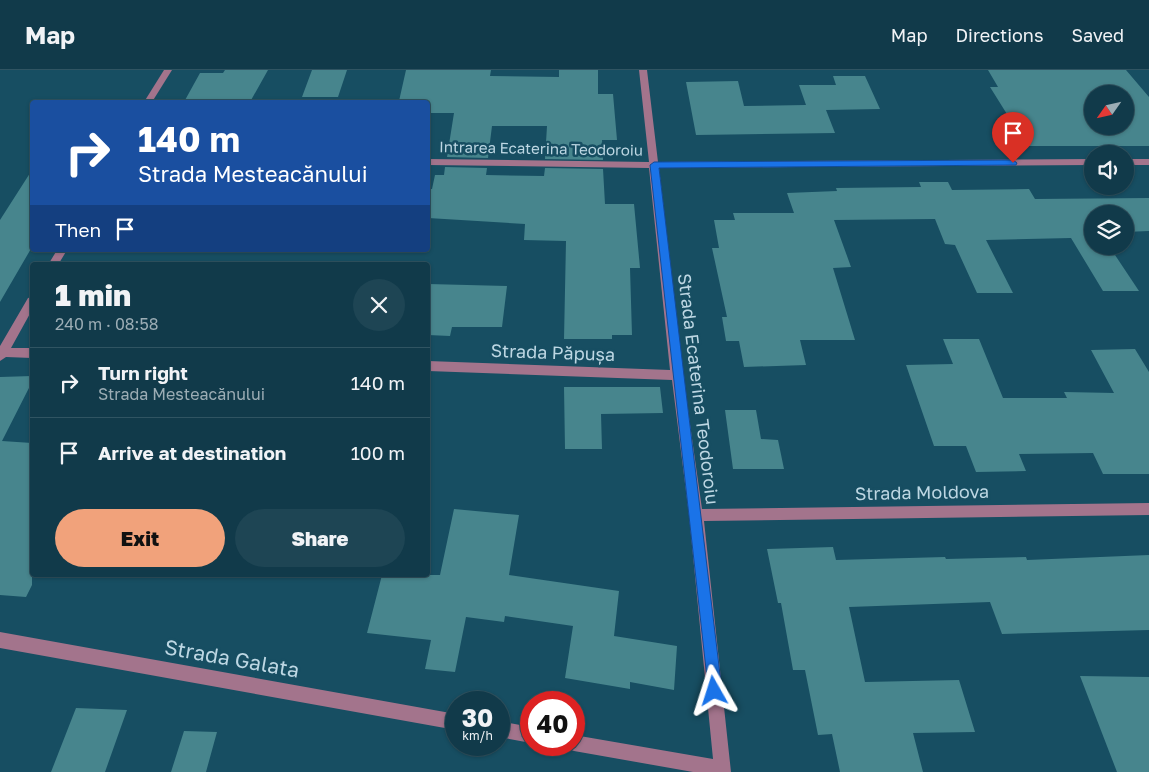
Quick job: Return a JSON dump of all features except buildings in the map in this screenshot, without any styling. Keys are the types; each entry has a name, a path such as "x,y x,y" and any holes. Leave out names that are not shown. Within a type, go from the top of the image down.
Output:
{"street":[{"path":"149,100 168,70"},
{"name":"Strada Ecaterina Teodoroiu","path":"643,70 677,375 696,514 723,771"},
{"name":"Intrarea Ecaterina Teodoroiu","path":"430,162 654,165 1084,162"},
{"path":"1134,162 1149,162"},
{"path":"1,354 30,304"},
{"path":"1,354 30,353"},
{"name":"Strada Păpușa","path":"430,366 677,375"},
{"name":"Strada Moldova","path":"696,514 1149,509"},
{"name":"Strada Galata","path":"0,640 445,720"},
{"path":"585,745 723,771"}],"route":[{"path":"714,691 696,514 677,375 654,165 1013,163"}]}
